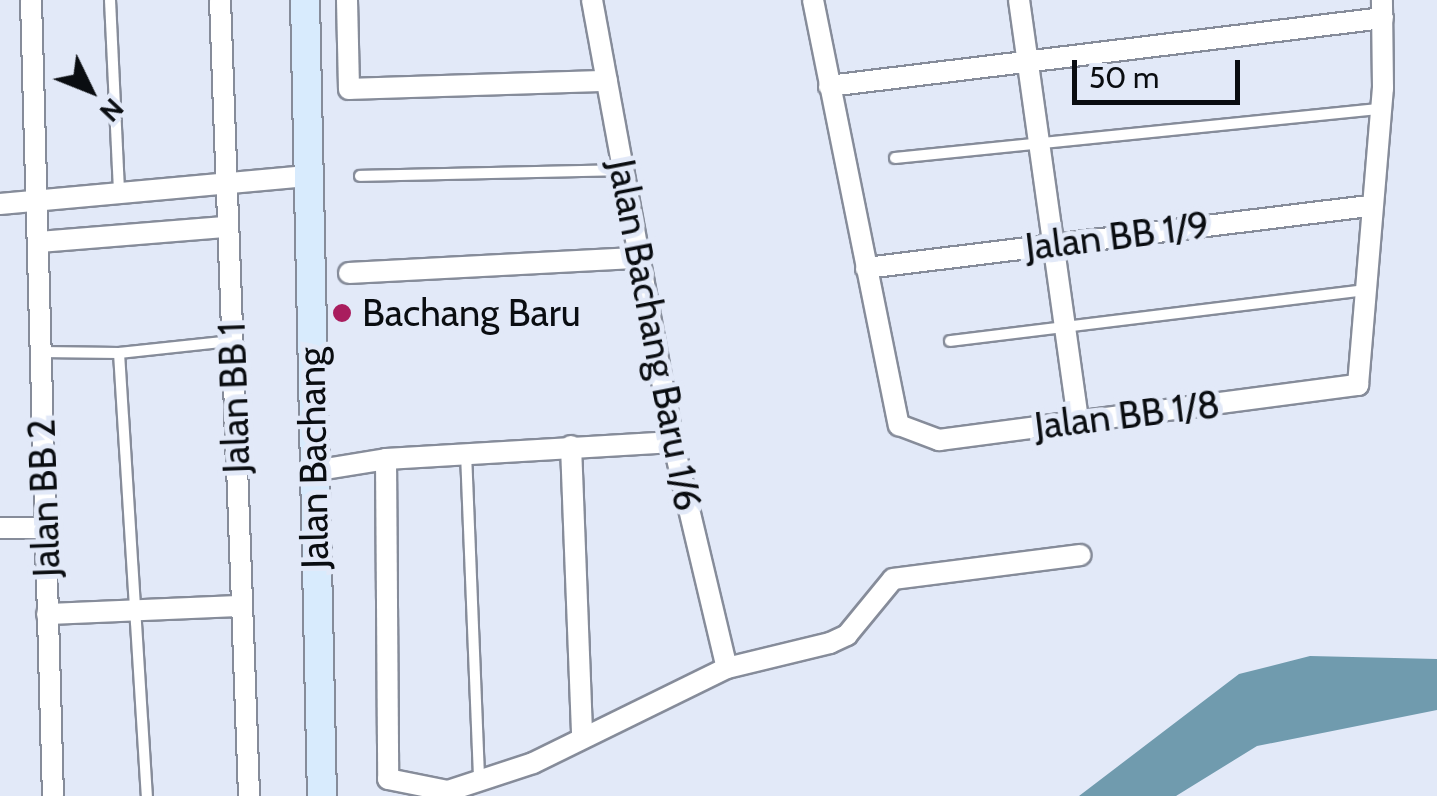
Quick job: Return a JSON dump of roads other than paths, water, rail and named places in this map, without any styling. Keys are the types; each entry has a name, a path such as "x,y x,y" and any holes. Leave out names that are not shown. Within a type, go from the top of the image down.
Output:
{"street":[{"name":"Jalan BB 2","path":"30,0 53,796"},
{"name":"Jalan BB 1","path":"220,0 250,796"},
{"name":"Jalan Bachang","path":"305,0 312,470 322,796"},
{"path":"346,0 349,89 607,80"},
{"name":"Jalan Bachang Baru 1/6","path":"592,0 674,442 727,668"},
{"path":"813,0 866,268"},
{"path":"1019,0 1078,422"},
{"path":"828,86 1030,62 1382,9 1380,109 1363,290"},
{"path":"0,204 310,176"},
{"name":"Jalan BB 1/9","path":"866,268 1369,206"},
{"path":"39,242 228,226"},
{"path":"350,274 639,258"},
{"name":"Jalan BB 1/8","path":"866,268 899,425 939,440 1358,385 1363,290"},
{"path":"312,470 466,452 674,442"},
{"path":"572,446 582,738"},
{"path":"386,459 388,779 448,792 582,738 727,668 830,643 846,634 893,580 1080,555"},
{"path":"0,528 44,528"},
{"path":"47,614 240,606"}],"lane":[{"path":"110,0 118,193"},
{"path":"895,158 1380,109"},
{"path":"360,176 622,170"},
{"path":"950,341 1363,290"},
{"path":"40,352 119,353 232,340"},
{"path":"119,353 147,796"},
{"path":"466,452 479,781"}],"water":[{"path":"1310,656 1437,659 1437,710 1257,746 1176,796 1079,796 1239,674"}],"place":[{"name":"Bachang Baru","path":"342,313"}]}
